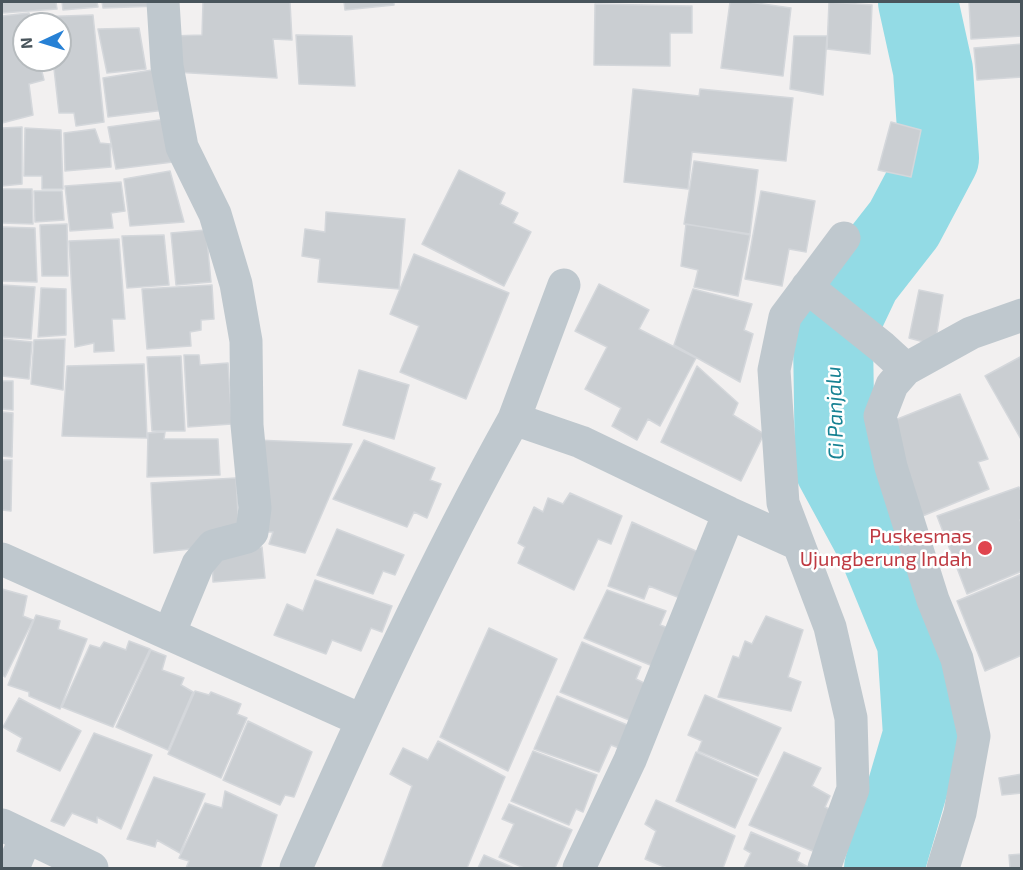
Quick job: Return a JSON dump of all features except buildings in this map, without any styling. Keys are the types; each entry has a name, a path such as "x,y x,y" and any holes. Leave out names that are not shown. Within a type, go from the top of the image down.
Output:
{"street":[{"path":"163,2 167,66 182,147 215,214 236,284 246,341 247,425 255,508 252,531 247,537 213,546 198,564 169,634"},
{"path":"825,868 853,789 851,718 830,627 783,503 774,370 785,317 844,238"},
{"path":"296,868 361,720 482,477 514,419 564,285"},
{"path":"807,287 894,358"},
{"path":"894,358 1022,315"},
{"path":"894,358 892,385 880,416 891,467 933,600 957,659 974,736 960,813 943,868"},
{"path":"514,419 581,442 798,544"},
{"path":"579,868 630,760 729,513"},
{"path":"2,559 361,720"},
{"path":"13,868 14,831 92,868"}],"waterway":[{"name":"Ci Panjalu","path":"884,868 923,735 917,642 878,547 835,468 833,338 861,279 904,224 939,158 933,70 918,2"}],"place":[{"name":"Puskesmas Ujungberung Indah","path":"985,548"}]}
